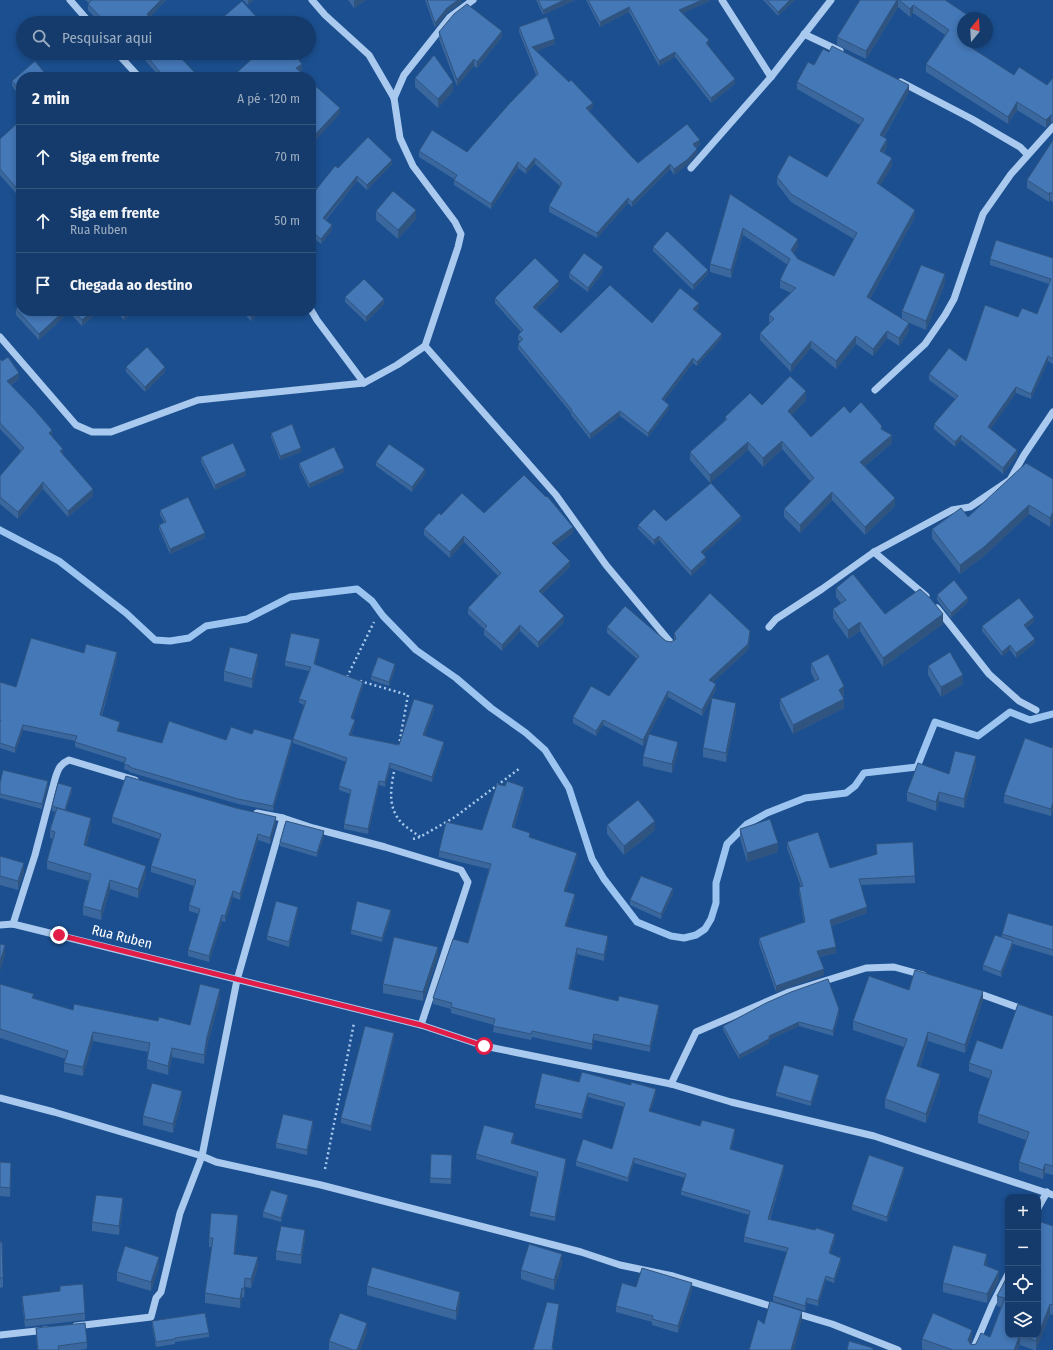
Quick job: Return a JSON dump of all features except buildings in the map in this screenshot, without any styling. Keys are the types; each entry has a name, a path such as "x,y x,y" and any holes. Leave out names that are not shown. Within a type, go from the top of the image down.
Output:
{"street":[{"path":"70,0 84,16"},
{"path":"0,337 76,425 92,432 111,432 198,400 364,383 397,365 426,346 458,248 461,234 455,222 413,166 400,138 394,98 369,55 325,15 312,0"},
{"path":"458,0 462,7"},
{"path":"394,98 404,75 450,17 473,0"},
{"path":"722,0 771,78"},
{"path":"692,168 771,78 831,0"},
{"path":"804,34 845,54"},
{"path":"123,60 134,72"},
{"path":"892,77 972,119 1020,147 1028,154"},
{"path":"875,390 925,344 945,315 954,299 983,214 998,191 1028,154 1053,127"},
{"path":"315,316 364,383"},
{"path":"426,346 556,494 606,565 671,643"},
{"path":"769,627 776,619 874,552 952,510 970,507 1010,480 1024,455 1053,412"},
{"path":"874,552 934,604 989,674 1019,701 1036,710"},
{"path":"13,924 35,855 55,779 62,763 69,760 140,781"},
{"path":"252,812 283,818 461,870 468,882 421,1025"},
{"path":"66,1328 151,1317 156,1298 161,1292 180,1213 202,1156 237,980 283,818"},
{"name":"Rua Ruben","path":"0,925 13,924 357,1009 421,1025 484,1046 671,1084 731,1102 874,1136 1050,1193"},
{"path":"671,1084 696,1032 789,992 866,968 894,967 933,978"},
{"path":"966,989 1031,1012"},
{"path":"0,1098 54,1112 202,1156 216,1162 321,1186 581,1252 620,1264 673,1276 832,1324 898,1350"},
{"path":"1041,1204 1050,1193"},
{"path":"973,1350 992,1305 1005,1280"},
{"path":"0,1335 50,1330"}],"path":[{"path":"352,679 346,677 374,622"},
{"path":"359,681 408,695 398,750"},
{"path":"395,766 392,781 391,803 400,822 420,837"},
{"path":"413,839 420,837 455,817 519,769"},
{"path":"321,1186 357,1009"}],"waterway":[{"path":"0,530 59,561 126,613 155,640 170,641 189,638 206,626 247,619 290,597 357,589 372,601 383,616 416,650 456,678 491,708 526,733 545,750 569,788 592,859 604,879 637,922 671,936 684,938 696,935 705,929 711,919 716,903 716,883 727,844 747,824 767,813 805,798 846,793 855,786 864,773 917,767 935,722 978,736 1010,712 1030,720 1053,714"}],"route":[{"path":"59,935 421,1025 484,1046"}]}
